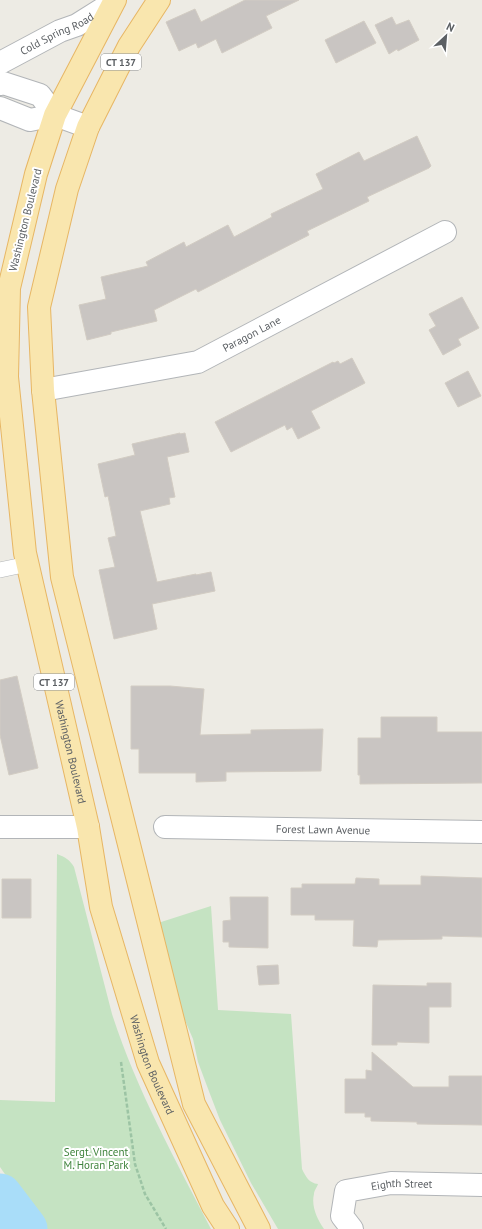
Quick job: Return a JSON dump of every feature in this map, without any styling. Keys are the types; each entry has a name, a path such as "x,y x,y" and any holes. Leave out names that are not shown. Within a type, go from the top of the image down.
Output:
{"main road":[{"name":"CT 137","path":"159,0 130,46 88,127 67,189 39,307 42,390 62,578 194,1104 260,1229"},
{"name":"Cold Spring Road","path":"55,115 114,1"},
{"name":"Washington Boulevard","path":"55,115 36,174 9,288 3,370 25,553 88,827 101,907 148,1063 213,1206 228,1229"}],"street":[{"name":"Cold Spring Road","path":"0,63 60,31 76,25 114,1"},
{"path":"0,84 3,83 40,95 55,115"},
{"path":"0,108 30,120 55,115 88,127"},
{"name":"Paragon Lane","path":"42,390 198,362 444,232"},
{"path":"0,827 88,827"},
{"name":"Forest Lawn Avenue","path":"165,827 482,832"},
{"name":"Eighth Street","path":"347,1222 346,1191 391,1183 482,1185"}],"lane":[{"path":"0,570 28,564"}],"green space":[{"name":"Sergt. Vincent M. Horan Park","path":"57,854 71,862 74,867 112,1014 144,1097 211,1229 43,1229 0,1167 0,1100 55,1102"},
{"path":"211,906 218,1010 291,1014 302,1169 310,1181 318,1184 314,1193 313,1203 317,1217 324,1229 278,1229 251,1183 220,1120 198,1062 193,1039 184,1018 163,948 158,923"}],"building":[{"path":"245,0 299,0 266,16 272,28 222,53 216,39 198,48 196,43 179,51 166,22 195,9 201,22"},
{"path":"392,17 396,25 409,20 419,40 389,54 375,25"},
{"path":"364,21 376,43 336,63 325,40"},
{"path":"417,136 431,166 429,168 367,197 369,201 307,231 309,235 198,292 196,289 154,310 157,321 111,332 111,334 87,340 79,305 106,299 101,277 148,266 146,262 184,242 186,247 228,225 234,237 272,217 271,214 323,189 316,174 359,152 364,161"},
{"path":"462,297 479,328 458,339 461,345 443,355 429,330 436,326 429,314"},
{"path":"352,358 365,383 311,411 320,428 298,439 292,427 287,430 285,425 231,452 215,422 333,362 338,361 340,364"},
{"path":"468,371 481,396 458,407 445,383"},
{"path":"185,433 189,452 167,457 175,497 169,498 170,504 140,511 157,582 211,572 215,591 152,604 157,629 114,639 99,570 115,567 108,538 116,536 108,496 105,497 98,464 135,455 132,444"},
{"path":"17,676 38,768 9,775 0,735 0,680"},
{"path":"131,686 170,686 204,689 200,735 251,734 251,730 323,729 321,771 226,772 226,781 196,782 196,773 139,773 139,749 131,749"},
{"path":"381,717 437,717 437,732 482,732 482,783 360,784 360,775 358,775 358,738 381,738"},
{"path":"421,876 482,878 482,937 442,936 442,939 378,940 377,947 353,946 354,920 315,920 315,915 291,915 291,888 302,888 302,884 355,884 356,878 379,879 379,885 421,885"},
{"path":"2,879 31,879 31,918 2,918"},
{"path":"230,897 268,897 268,948 229,947 229,942 223,942 223,921 231,920"},
{"path":"278,965 279,984 259,985 257,966"},
{"path":"427,983 451,983 451,1007 429,1007 429,1043 397,1042 397,1045 372,1045 373,985 427,986"},
{"path":"372,1052 413,1087 449,1087 449,1076 482,1076 482,1125 417,1124 417,1122 371,1121 371,1117 365,1117 365,1113 345,1113 345,1079 366,1079 366,1070 372,1071"}],"waterway":[{"path":"0,1196 25,1229"}]}
